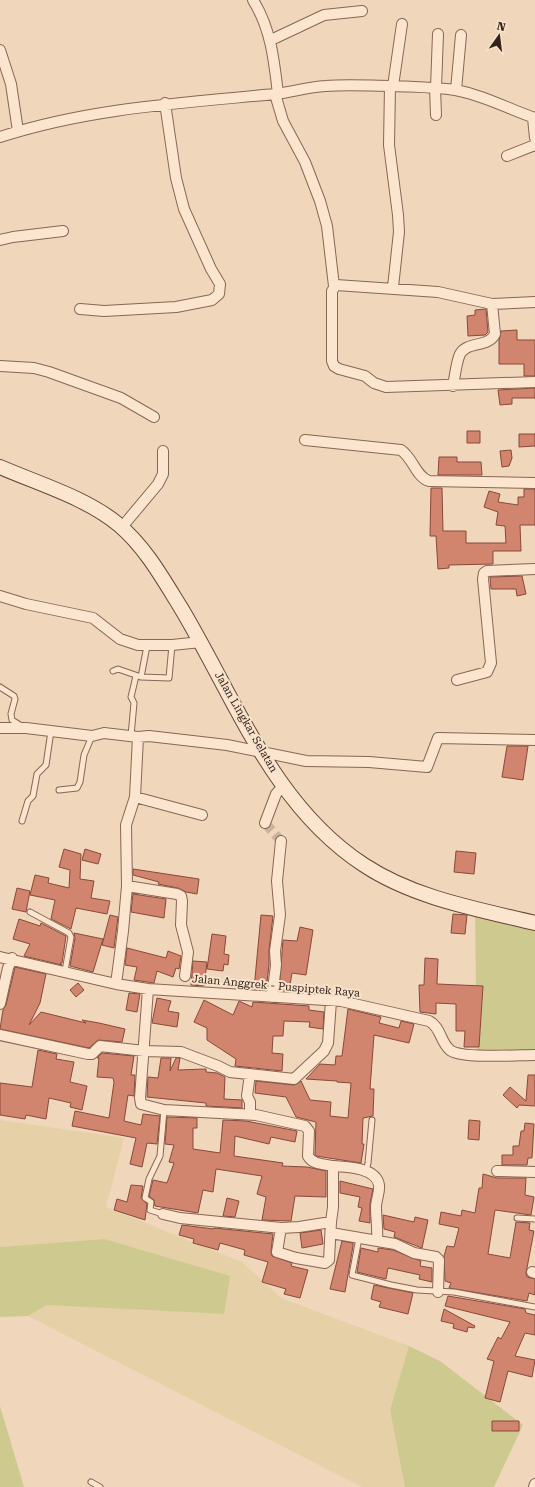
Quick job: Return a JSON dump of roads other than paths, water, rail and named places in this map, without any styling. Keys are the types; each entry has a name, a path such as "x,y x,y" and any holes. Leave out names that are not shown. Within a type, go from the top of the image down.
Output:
{"main road":[{"name":"Jalan Lingkar Selatan","path":"0,467 98,510 122,527 158,569 201,642 262,753 283,786 300,808 322,832 342,849 381,875 402,886 430,896 535,923"}],"street":[{"path":"253,0 262,17 271,40 277,94 283,121 305,162 320,201 327,226 334,286 332,291 332,353 334,366 365,376 380,386 453,386 535,382"},
{"path":"271,40 324,15 362,11"},
{"path":"393,287 399,232 389,145 392,86 402,24"},
{"path":"436,115 438,34"},
{"path":"456,90 461,36"},
{"path":"0,50 10,84 18,131"},
{"path":"0,138 18,131 86,116 165,103 277,94 331,85 354,84 456,90 494,101 534,118 535,138"},
{"path":"80,309 104,311 176,307 212,300 219,294 220,284 211,269 184,209 176,178 165,103"},
{"path":"507,156 535,145"},
{"path":"0,240 12,237 63,232"},
{"path":"334,286 393,287 438,292 492,304 535,302"},
{"path":"453,386 462,352 466,348 489,342 495,334 492,304"},
{"path":"0,366 34,368 50,372 120,398 154,417"},
{"path":"305,440 401,450 407,454 423,479 429,481 535,483"},
{"path":"122,527 158,484 162,474 164,451"},
{"path":"457,680 487,672 491,663 483,578 484,573 487,571 535,568"},
{"path":"0,596 26,604 93,618 120,639 147,646 172,646 201,642"},
{"path":"0,728 26,728 92,736 104,733 189,740 227,745 306,762 369,762 427,767 438,738 535,740"},
{"path":"116,984 127,886 126,825 135,797 135,736"},
{"path":"265,823 276,794 283,786"},
{"path":"135,797 202,815"},
{"path":"272,997 276,965 275,951 280,914 277,881 281,841"},
{"path":"127,886 177,894 180,896 182,901 181,925 188,952 185,976"},
{"name":"Jalan Anggrek - Puspiptek Raya","path":"0,957 12,958 116,984 148,988 331,1001 361,1005 429,1021 438,1029 447,1048 456,1054 473,1056 535,1055"},
{"path":"0,1004 8,968 12,958"},
{"path":"148,988 140,1101 144,1106 164,1110 250,1114 304,1126 309,1132 308,1156 310,1160 315,1163 366,1171 374,1176 379,1185 376,1207 378,1224 377,1241"},
{"path":"0,1035 88,1054 92,1054 100,1046 144,1051 181,1052 230,1072 294,1079 324,1052 328,1043 331,1001"},
{"path":"250,1074 247,1096 250,1102 250,1114"},
{"path":"281,1228 278,1252 296,1258 325,1263 329,1260 331,1233 330,1222 333,1207 333,1166"},
{"path":"497,1171 535,1172"},
{"path":"163,1214 180,1218 281,1228 330,1222"},
{"path":"331,1233 395,1244 414,1252 436,1257 439,1260 438,1292"}],"lane":[{"path":"135,736 134,703 131,697 139,676 147,646"},
{"path":"113,671 118,670 139,676 169,678 172,646"},
{"path":"0,688 14,696 15,699 11,714 12,720 26,728"},
{"path":"22,821 28,801 33,796 37,774 46,765 51,731"},
{"path":"59,790 77,788 80,782 84,755 92,736"},
{"path":"30,912 69,932 70,937 65,971"},
{"path":"163,1214 150,1210 151,1202 145,1198 149,1179 160,1156 164,1110"},
{"path":"366,1171 372,1120"},
{"path":"517,1218 535,1219"},
{"path":"359,1238 352,1276 391,1285 438,1292 454,1292 535,1307"},
{"path":"91,1482 100,1487"}],"tunnel":[{"path":"265,823 281,841"}]}
